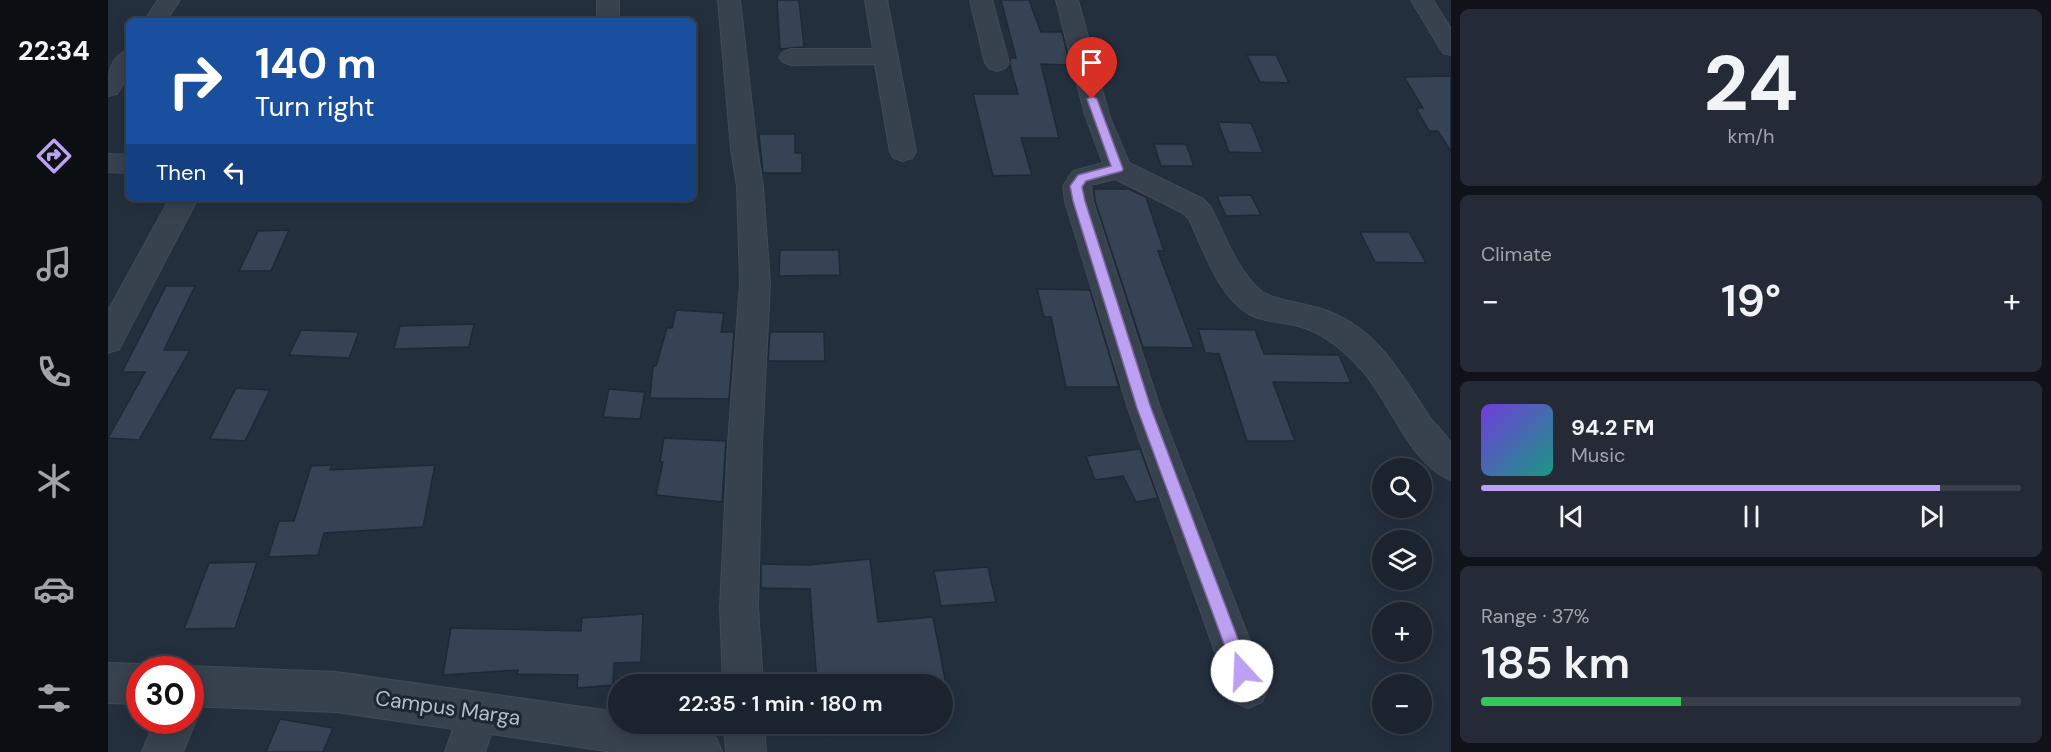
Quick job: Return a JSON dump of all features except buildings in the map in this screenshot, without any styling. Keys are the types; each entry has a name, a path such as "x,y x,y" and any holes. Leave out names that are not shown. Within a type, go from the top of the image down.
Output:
{"street":[{"path":"157,18 170,0"},
{"path":"608,0 608,18"},
{"path":"729,0 744,149 750,186 755,283 745,443 740,596 742,674"},
{"path":"876,0 903,152"},
{"path":"981,0 997,63"},
{"path":"1067,0 1097,115 1118,169"},
{"path":"1422,0 1451,48"},
{"path":"791,57 885,56"},
{"path":"108,88 126,62"},
{"path":"108,163 126,164"},
{"path":"1248,688 1144,408 1079,201 1076,186 1082,178 1118,169 1193,206 1200,213 1241,289 1259,305 1304,315 1342,331 1373,360 1426,435 1451,465"},
{"path":"108,340 182,201"},
{"path":"108,683 126,684"},
{"name":"Campus Marga","path":"204,687 336,692 621,734 702,752"},
{"path":"465,752 479,712"},
{"path":"162,752 170,734"},
{"path":"745,734 746,752"}],"route":[{"path":"1092,99 1118,169 1082,178 1076,186 1079,201 1144,408 1242,671"}]}
